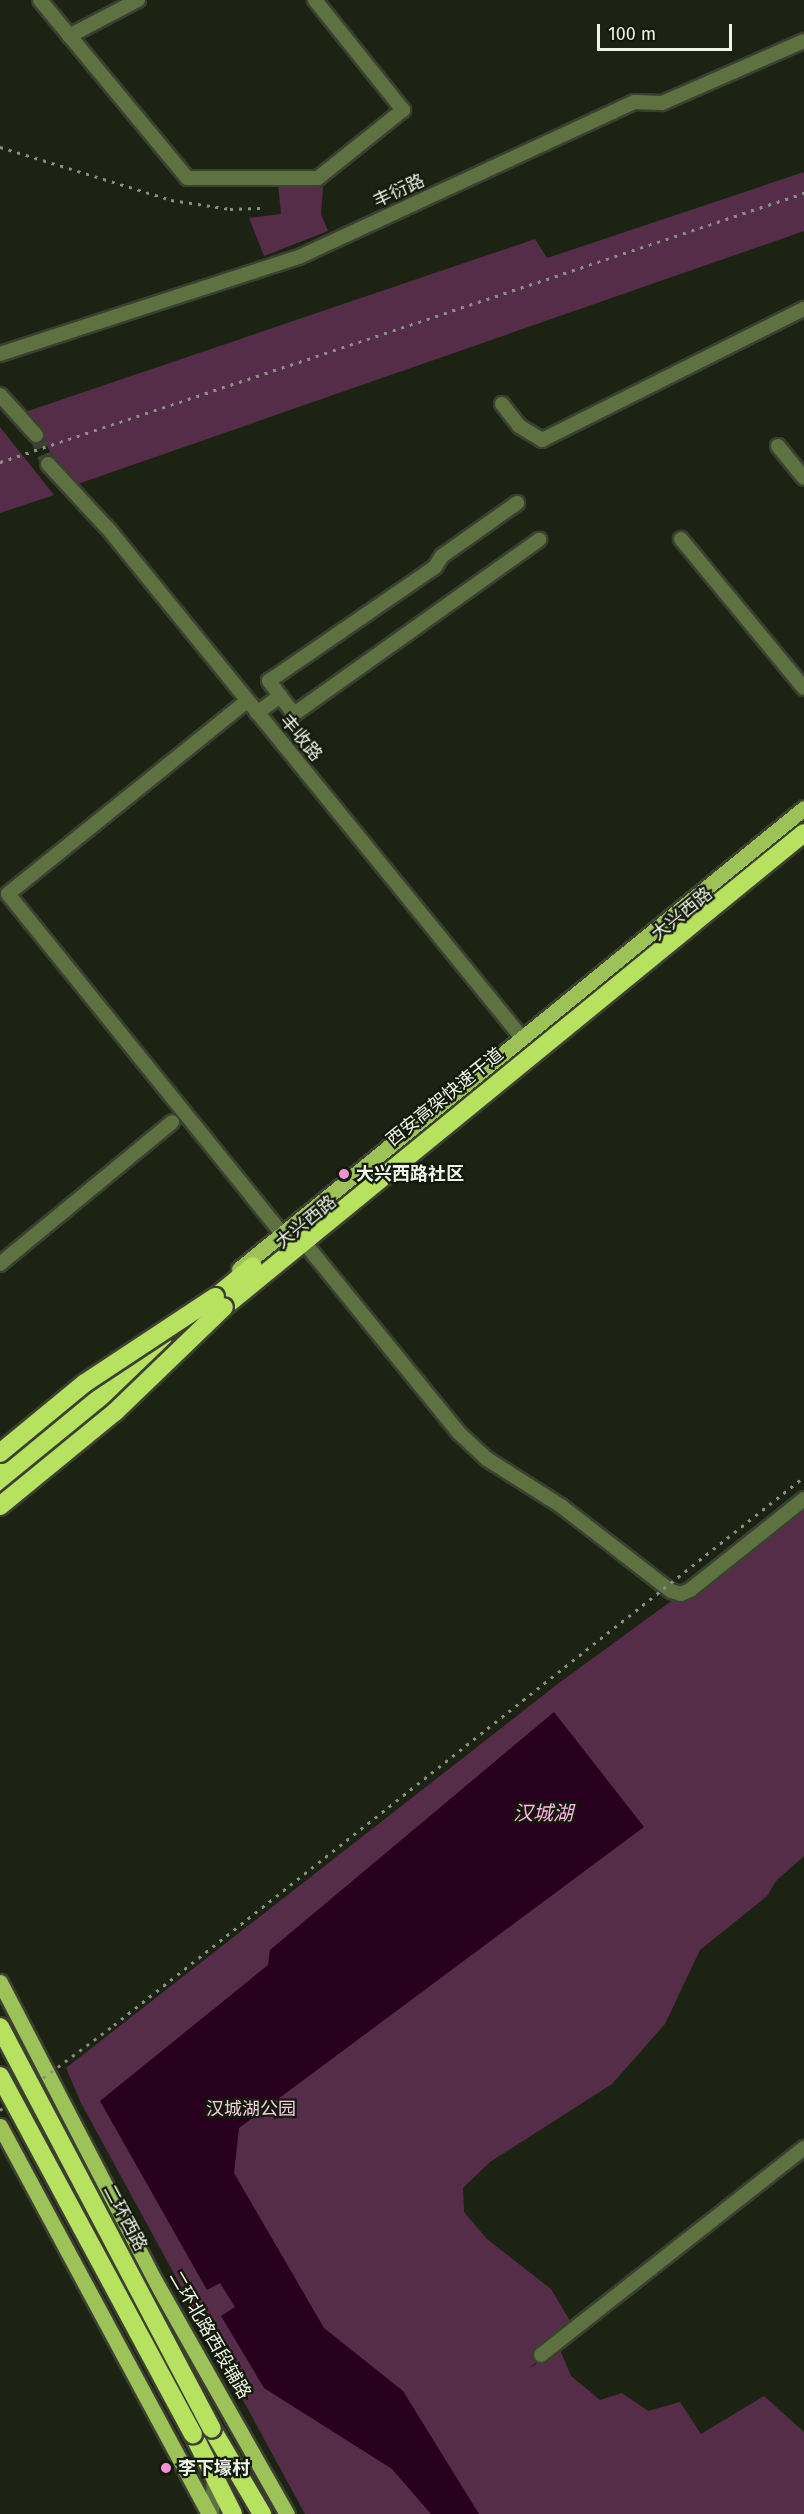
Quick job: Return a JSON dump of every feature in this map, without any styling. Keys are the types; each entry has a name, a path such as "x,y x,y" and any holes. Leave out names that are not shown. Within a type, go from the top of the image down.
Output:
{"highway":[{"name":"西安高架快速干道","path":"0,1485 804,819"},
{"name":"西安高架快速干道","path":"0,1467 219,1302 804,833"},
{"path":"0,1453 85,1383 219,1302"},
{"path":"0,1506 115,1412 219,1302"},
{"name":"二环西路","path":"0,2027 212,2429 242,2480"},
{"path":"0,2076 193,2434 233,2514"},
{"path":"242,2480 262,2514"},
{"path":"242,2480 275,2514"}],"main road":[{"name":"大兴西路","path":"0,1462 804,808"},
{"name":"大兴西路","path":"0,1497 804,840"},
{"name":"二环北路西段辅路","path":"0,1982 155,2281 287,2514"},
{"path":"0,2126 211,2514"}],"street":[{"path":"40,0 187,178 318,178 404,110 315,0"},
{"path":"69,36 138,0"},
{"name":"丰衍路","path":"0,354 299,258 634,102 662,103 804,41"},
{"path":"502,404 519,426 542,440 804,309"},
{"path":"0,395 36,435"},
{"path":"778,446 804,477"},
{"name":"丰收路","path":"48,464 110,531 522,1038"},
{"path":"518,503 442,556 435,567 269,681 294,714 539,540"},
{"path":"681,538 804,688"},
{"path":"257,713 280,696"},
{"path":"247,701 4,896 282,1234"},
{"path":"0,1263 172,1122"},
{"path":"307,1246 459,1433 487,1459 561,1506 671,1591 681,1594 690,1590 804,1499"},
{"path":"541,2355 804,2148"},
{"path":"211,2514 213,2473"}],"green space":[{"path":"804,172 804,231 72,486 25,412 535,239 547,258"},
{"path":"278,184 323,187 321,214 328,231 264,256 249,218 281,214"},
{"path":"0,427 54,495 0,513"},
{"name":"汉城湖公园","path":"804,1504 804,1856 776,1881 767,1896 700,1950 665,2024 612,2084 490,2162 463,2188 464,2212 487,2239 551,2289 576,2331 528,2369 560,2350 571,2376 600,2400 622,2393 648,2411 680,2402 701,2434 764,2396 804,2432 804,2514 305,2514 81,2103 66,2068 559,1683"}],"water":[{"name":"汉城湖","path":"554,1712 644,1827 239,2128 234,2173 324,2328 403,2391 479,2514 431,2514 392,2469 264,2388 221,2316 235,2307 220,2283 207,2290 100,2101 268,1965 270,1950"}],"tunnel":[{"path":"36,435 48,464"}],"railway":[{"path":"0,147 171,200 230,209 260,208"},
{"path":"0,462 804,193"},
{"path":"0,2110 114,2025 804,1477"}],"place":[{"name":"大兴西路社区","path":"344,1174"},
{"name":"李下壕村","path":"166,2468"}]}
